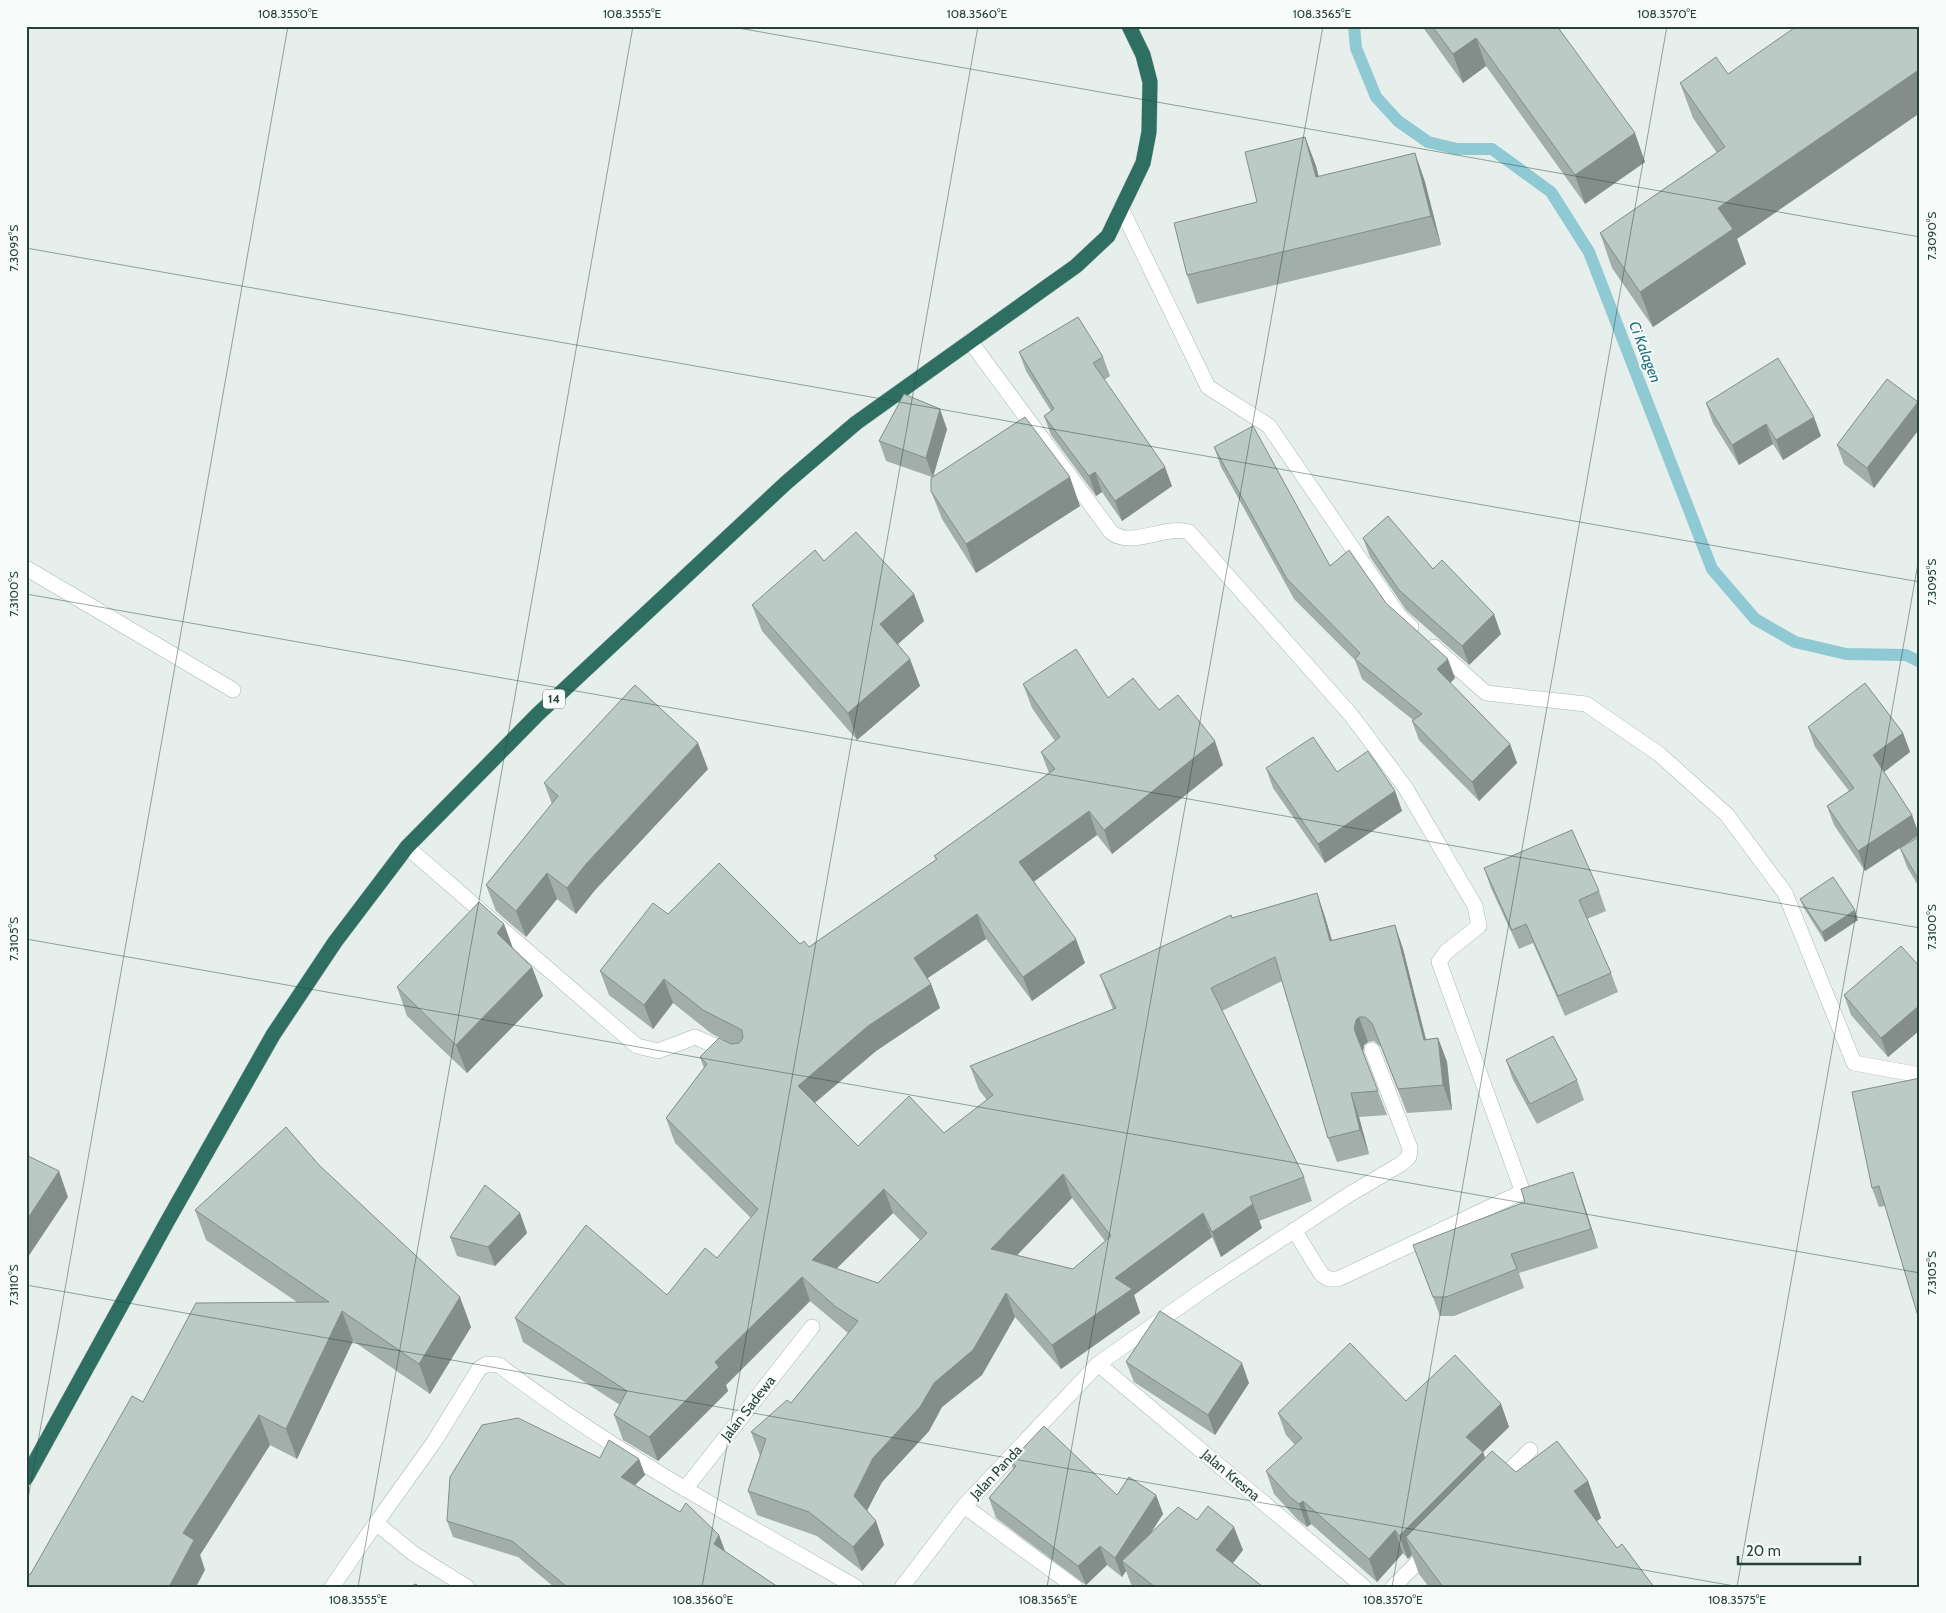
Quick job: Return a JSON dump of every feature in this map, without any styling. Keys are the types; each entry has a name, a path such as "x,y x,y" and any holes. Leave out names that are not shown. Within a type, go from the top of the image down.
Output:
{"highway":[{"name":"14","path":"26,1478 167,1222 273,1035 335,942 406,847 538,714 787,482 856,423 1076,266 1108,236 1142,163 1150,110 1150,82 1143,55 1129,26"}],"street":[{"path":"1121,208 1208,387 1269,426 1399,616 1486,693 1586,704 1658,754 1727,816 1785,893 1854,1063 1920,1075"},
{"path":"970,341 1111,532 1125,538 1178,531 1189,532 1351,715 1405,787 1475,906 1478,926 1443,954 1439,962 1522,1190 1520,1193 1338,1279 1325,1277 1294,1230"},
{"path":"26,568 234,690"},
{"path":"406,847 637,1046 658,1051 695,1037 743,1059"},
{"name":"Jalan Panda","path":"902,1587 964,1506 1098,1364 1294,1230 1401,1164 1409,1157 1410,1148 1372,1050"},
{"name":"Jalan Sadewa","path":"684,1489 812,1327"},
{"path":"332,1587 434,1442 480,1369 487,1364 499,1365 616,1446 684,1489 856,1587"},
{"name":"Jalan Kresna","path":"1098,1364 1364,1587"},
{"path":"1489,1491 1530,1450"},
{"path":"964,1506 1075,1587"},
{"path":"376,1523 414,1554 467,1587"},
{"path":"1394,1587 1441,1539"}],"building":[{"path":"1432,26 1557,26 1635,133 1575,175 1476,38 1453,54"},
{"path":"1797,26 1920,26 1920,69 1718,208 1733,229 1640,292 1600,233 1725,147 1680,83 1716,57 1728,74"},
{"path":"1305,137 1316,177 1415,153 1431,216 1187,275 1174,223 1257,202 1245,152"},
{"path":"1078,317 1103,357 1093,363 1165,467 1115,501 1095,472 1089,476 1044,416 1054,409 1019,352"},
{"path":"1778,358 1814,417 1776,440 1766,424 1732,445 1706,403"},
{"path":"1887,379 1918,402 1867,468 1837,445"},
{"path":"904,394 940,409 926,458 879,441"},
{"path":"1025,417 1070,477 966,544 931,491 931,478"},
{"path":"1253,426 1330,566 1349,550 1386,603 1448,659 1437,669 1510,744 1472,782 1412,721 1422,714 1355,659 1360,653 1287,579 1214,447"},
{"path":"1388,516 1433,569 1442,560 1494,614 1462,646 1399,590 1363,538"},
{"path":"856,532 914,594 880,624 910,659 848,713 752,605 815,550 824,561"},
{"path":"1076,649 1108,698 1133,678 1159,710 1178,695 1215,741 1104,830 1089,811 1019,862 1076,939 1023,977 977,914 914,958 931,984 868,1026 798,1086 858,1146 909,1096 944,1133 993,1095 970,1066 1116,1008 1100,975 1231,915 1232,918 1317,893 1330,941 1395,925 1424,1040 1438,1038 1443,1085 1398,1089 1372,1023 1365,1017 1359,1017 1356,1020 1354,1029 1378,1091 1351,1093 1360,1130 1328,1138 1275,957 1211,988 1304,1177 1250,1197 1253,1204 1212,1232 1203,1213 1115,1278 1132,1289 1052,1345 1006,1293 973,1350 934,1383 920,1407 873,1458 854,1496 876,1521 853,1547 809,1512 748,1491 766,1439 751,1432 787,1400 791,1403 858,1321 836,1307 802,1277 715,1362 719,1367 649,1437 614,1415 627,1391 515,1318 586,1225 667,1295 705,1248 717,1258 758,1209 666,1118 707,1064 700,1057 719,1038 731,1044 739,1043 743,1038 742,1030 703,1010 664,979 644,1005 600,971 653,903 668,914 719,863 800,944 804,941 809,947 937,859 934,856 1055,769 1041,752 1060,737 1023,684","holes":["1063,1174 1111,1236 1073,1269 991,1249","884,1189 927,1233 878,1283 812,1260"]},
{"path":"1865,683 1903,733 1873,755 1912,815 1858,851 1827,806 1854,788 1808,727"},
{"path":"635,685 698,743 586,864 567,888 547,873 516,911 486,885 558,796 544,783"},
{"path":"1313,737 1337,772 1368,751 1395,791 1318,844 1266,768"},
{"path":"1572,830 1599,891 1579,900 1611,973 1558,996 1526,924 1512,930 1484,868"},
{"path":"1920,836 1920,882 1900,848"},
{"path":"1833,877 1855,910 1822,932 1800,899"},
{"path":"479,902 504,924 497,933 532,967 456,1045 397,987"},
{"path":"1901,946 1920,967 1920,1005 1881,1038 1844,995"},
{"path":"1553,1036 1577,1080 1530,1104 1506,1060"},
{"path":"1920,1078 1920,1315 1918,1316 1879,1186 1872,1188 1852,1092"},
{"path":"286,1127 319,1165 460,1297 419,1364 342,1311 286,1429 259,1415 183,1533 194,1540 169,1587 26,1587 26,1573 30,1575 132,1396 143,1402 196,1303 329,1302 195,1210"},
{"path":"26,1155 59,1171 26,1221"},
{"path":"1573,1172 1591,1229 1511,1254 1517,1269 1446,1297 1433,1297 1413,1245 1525,1202 1521,1189"},
{"path":"485,1185 520,1213 488,1247 450,1237"},
{"path":"1160,1311 1242,1363 1208,1415 1126,1362"},
{"path":"1350,1343 1406,1401 1455,1355 1501,1404 1466,1437 1483,1452 1399,1536 1395,1530 1369,1559 1303,1501 1299,1504 1290,1497 1266,1471 1302,1438 1278,1413"},
{"path":"518,1418 600,1458 609,1440 639,1459 621,1477 680,1512 686,1503 719,1535 714,1544 778,1587 567,1587 512,1541 447,1521 450,1477 482,1425"},
{"path":"1044,1426 1117,1495 1129,1477 1156,1495 1115,1558 1100,1546 1078,1566 989,1498 1016,1466 1011,1461"},
{"path":"1557,1441 1588,1481 1574,1491 1617,1548 1622,1544 1654,1587 1443,1587 1406,1537 1492,1451 1516,1472"},
{"path":"1208,1506 1234,1527 1216,1550 1263,1587 1155,1587 1122,1561 1178,1507 1197,1520"}],"waterway":[{"name":"Ci Kalagen","path":"1354,26 1356,48 1376,97 1398,121 1428,142 1457,149 1492,149 1551,192 1589,252 1712,569 1755,619 1795,642 1846,654 1906,655 1920,662"}]}
